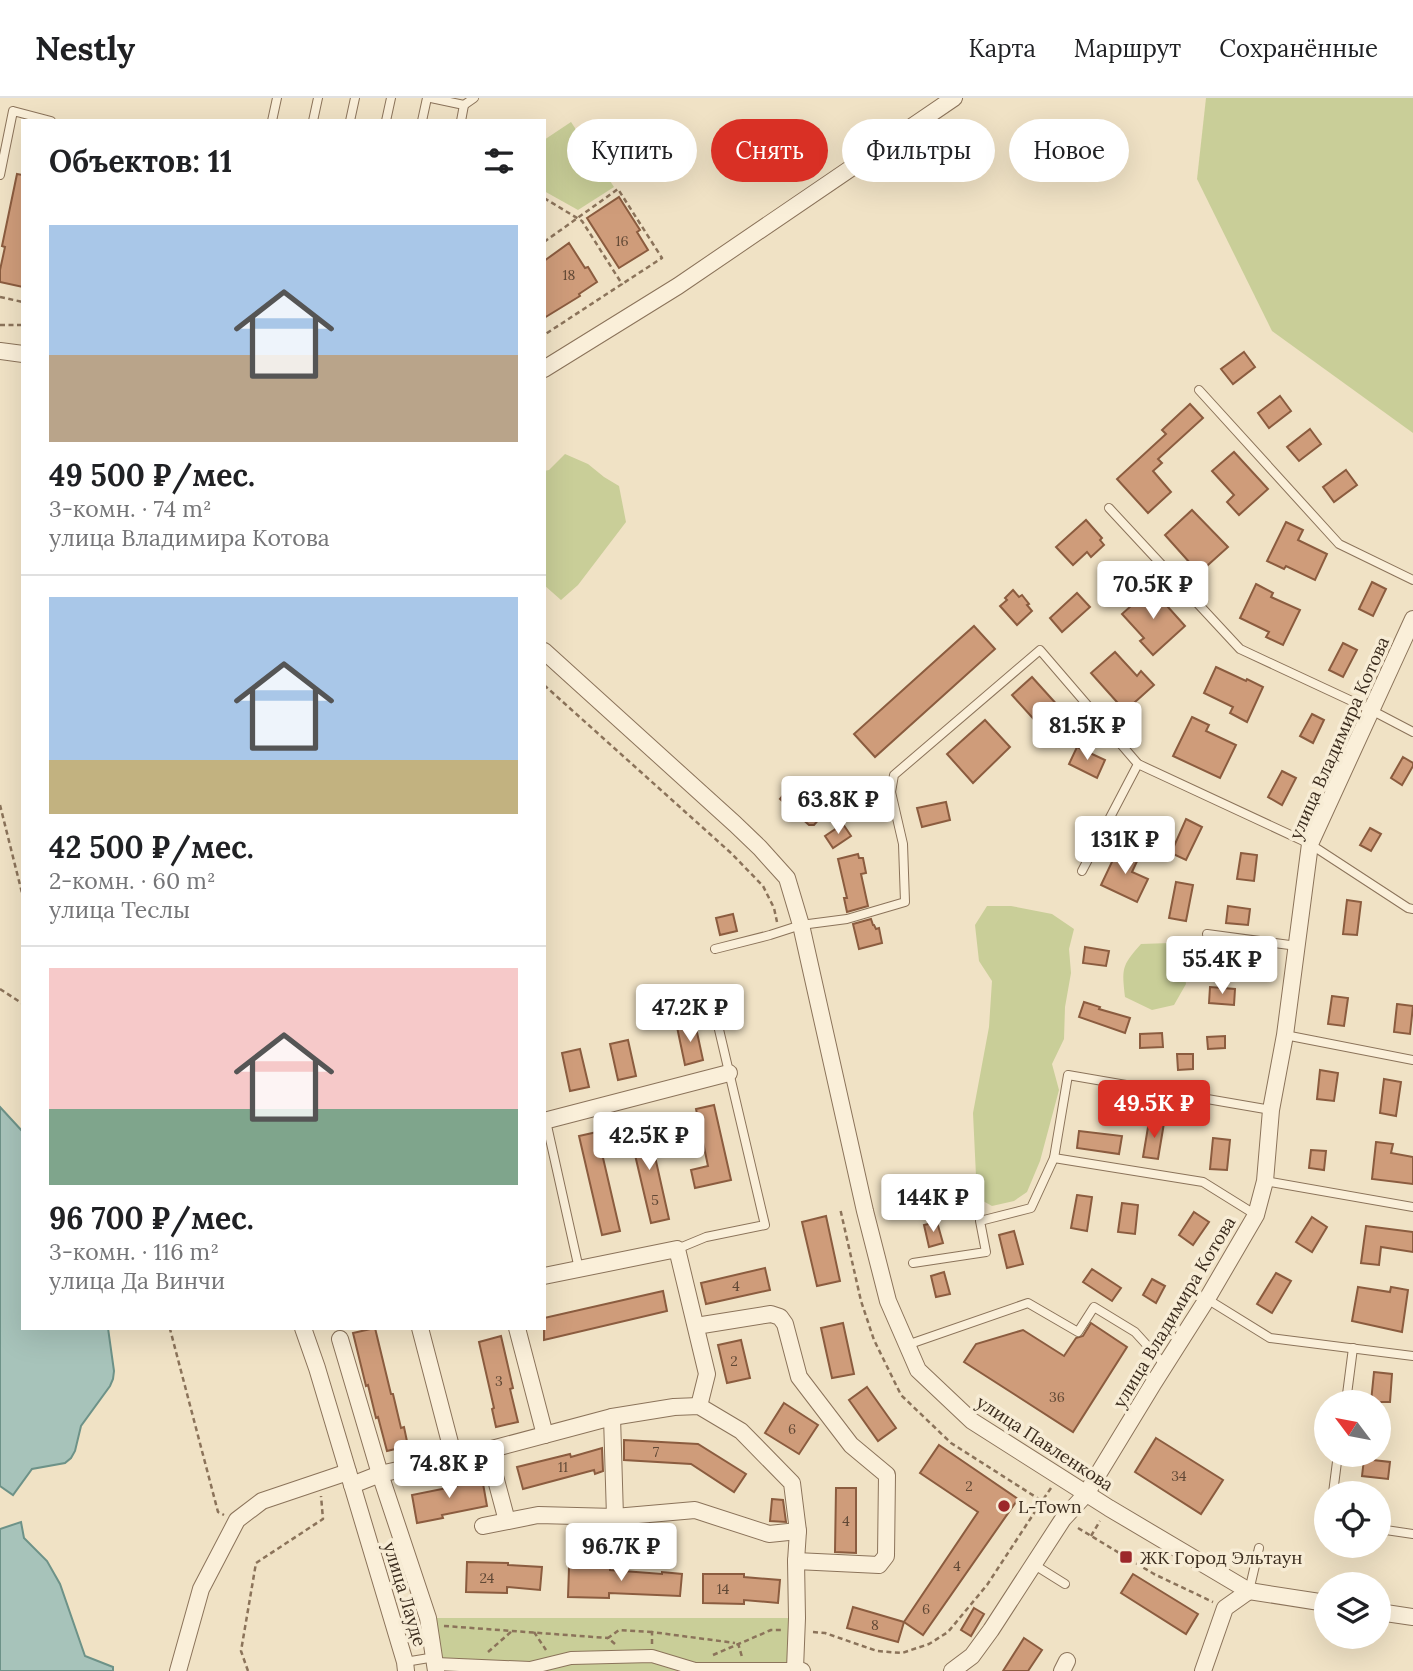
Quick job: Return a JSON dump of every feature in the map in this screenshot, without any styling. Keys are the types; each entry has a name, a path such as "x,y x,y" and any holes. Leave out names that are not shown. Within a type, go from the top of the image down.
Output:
{"street":[{"path":"546,368 678,286 954,98"},
{"path":"0,351 21,354"},
{"name":"улица Владимира Котова","path":"952,1671 972,1656 1063,1519 1086,1494 1208,1299 1256,1215 1265,1181 1271,1110 1285,1035 1310,844 1413,619"},
{"name":"улица Павленкова","path":"546,653 760,848 787,878 888,1301 918,1370 972,1421 1086,1494 1249,1591 1314,1602"},
{"path":"546,1121 730,1073"},
{"path":"546,1276 677,1249 707,1374 699,1406"},
{"path":"696,1326 772,1314 780,1317 785,1324 799,1377 851,1445 887,1475 887,1556 879,1565 796,1561"},
{"name":"улица Лауде","path":"304,1330 406,1666"},
{"path":"421,1330 454,1458"},
{"path":"518,1330 545,1435"},
{"path":"178,1671 201,1589 237,1520 261,1501 320,1482 380,1474 454,1458 612,1418 674,1407 699,1406 741,1431 792,1483 798,1531 795,1630 798,1670 695,1670 652,1656 571,1658 530,1668 436,1664 430,1625 380,1474 341,1339"},
{"path":"612,1418 615,1517"},
{"path":"488,1450 507,1521"},
{"path":"483,1526 538,1515 615,1517 695,1510 769,1534 798,1531"},
{"path":"1203,1671 1225,1608 1249,1591"},
{"path":"1391,1614 1413,1617"}],"lane":[{"path":"272,119 277,98"},
{"path":"313,119 318,98"},
{"path":"350,119 355,98"},
{"path":"386,119 391,98"},
{"path":"423,119 429,98 464,105"},
{"path":"461,119 464,105 474,98"},
{"path":"0,175 13,111 43,119"},
{"path":"1199,390 1339,544 1413,580"},
{"path":"1109,508 1240,649 1413,732"},
{"path":"715,949 800,925 847,919 905,902 903,844 891,792 894,775 1040,650 1138,764 1310,844 1413,909"},
{"path":"1082,871 1138,764"},
{"path":"1207,934 1297,946"},
{"path":"677,1249 706,1237 765,1225 717,1021"},
{"path":"1285,1035 1413,1060"},
{"path":"913,1263 986,1252 980,1221 1031,1208 1054,1158 1068,1075 1271,1110"},
{"path":"546,1125 579,1269"},
{"path":"1054,1158 1203,1182 1256,1215"},
{"path":"1265,1181 1413,1207"},
{"path":"1208,1299 1269,1338 1413,1356"},
{"path":"907,1345 1028,1303 1078,1332 1094,1307 1135,1332 1165,1365"},
{"path":"1348,1390 1353,1348"},
{"path":"1391,1530 1413,1534"},
{"path":"1249,1591 1259,1548"},
{"path":"1033,1564 1065,1584"},
{"path":"406,1666 436,1664"}],"path":[{"path":"546,241 618,190 662,258 546,334"},
{"path":"546,199 582,221 622,284"},
{"path":"0,297 21,302"},
{"path":"0,325 21,326"},
{"path":"546,687 763,886 774,908 779,932"},
{"path":"0,805 21,889"},
{"path":"0,989 21,1003"},
{"path":"840,1208 861,1301 874,1340 901,1395 951,1443 1042,1501 1063,1519 1154,1574 1225,1608"},
{"path":"170,1330 218,1512 237,1520"},
{"path":"248,1671 241,1651 256,1563 323,1519 320,1482"},
{"path":"608,1638 620,1630 738,1643 771,1630 795,1630 825,1633 877,1651 902,1653 929,1644 948,1632 987,1585 1042,1501"},
{"path":"430,1625 608,1638 631,1657"},
{"path":"473,1666 512,1631"},
{"path":"534,1632 554,1662"},
{"path":"652,1632 652,1656"}],"green space":[{"path":"1206,98 1413,98 1413,433 1272,331 1197,179"},
{"path":"567,125 567,182 611,182 614,187 578,210 546,192 546,139"},
{"path":"565,454 588,464 619,486 626,522 578,585 561,600 546,587 546,471"},
{"path":"987,906 1011,906 1052,914 1074,929 1069,949 1071,973 1065,1007 1064,1039 1052,1064 1059,1090 1040,1161 1027,1192 1014,1201 992,1206 983,1201 976,1176 973,1113 989,1027 992,981 979,961 975,925"},
{"path":"1170,943 1182,953 1186,984 1174,1005 1152,1010 1125,997 1124,968 1134,951 1141,944"},
{"path":"428,1618 797,1618 795,1671 436,1671"}],"water":[{"path":"0,1107 21,1130 21,1330 108,1330 114,1371 110,1386 81,1426 71,1458 65,1463 32,1469 13,1495 0,1486"},
{"path":"21,1522 24,1538 47,1561 60,1584 85,1656 113,1667 113,1671 0,1671 0,1529"}],"building":[{"path":"17,174 21,175 21,287 0,282 5,247 2,246"},
{"path":"619,197 640,230 637,232 648,250 619,268 587,218"},
{"path":"569,243 597,282 546,317 546,260"},
{"path":"1244,352 1255,367 1233,384 1221,369"},
{"path":"1280,396 1291,411 1269,428 1258,413"},
{"path":"1190,404 1203,418 1158,459 1162,463 1153,471 1171,492 1148,513 1117,479 1166,434 1162,430"},
{"path":"1310,429 1321,444 1299,461 1287,447"},
{"path":"1234,452 1268,489 1239,515 1227,502 1234,495 1212,471"},
{"path":"1346,470 1357,485 1334,502 1323,487"},
{"path":"1192,510 1228,547 1199,573 1165,535"},
{"path":"1086,520 1102,538 1100,540 1104,545 1091,557 1087,552 1073,565 1056,547"},
{"path":"1286,522 1303,530 1298,540 1327,554 1315,580 1286,566 1284,569 1267,561"},
{"path":"1372,582 1386,589 1373,616 1359,609"},
{"path":"1256,584 1273,593 1271,597 1300,610 1283,645 1266,637 1269,632 1240,618"},
{"path":"1151,588 1185,626 1153,655 1140,641 1144,638 1122,614"},
{"path":"1013,590 1019,597 1022,595 1032,611 1017,625 1000,606"},
{"path":"1077,593 1090,607 1062,632 1050,618"},
{"path":"974,626 995,649 875,757 854,734"},
{"path":"1343,643 1357,650 1343,677 1329,670"},
{"path":"1115,652 1137,676 1141,671 1154,685 1125,711 1091,673"},
{"path":"1216,667 1263,687 1247,722 1230,713 1233,707 1204,693"},
{"path":"1032,677 1069,718 1049,736 1012,695"},
{"path":"1312,714 1324,720 1313,743 1300,736"},
{"path":"1192,717 1209,725 1206,731 1236,745 1220,778 1173,756"},
{"path":"985,720 1010,747 973,783 947,754"},
{"path":"1077,747 1105,760 1097,778 1069,764"},
{"path":"1403,757 1413,763 1413,766 1402,785 1391,778"},
{"path":"1282,771 1296,778 1282,805 1268,797"},
{"path":"794,782 826,811 814,825 809,825 780,799"},
{"path":"946,802 950,820 922,827 917,808"},
{"path":"1186,819 1202,827 1186,860 1171,853"},
{"path":"843,824 851,836 833,848 825,836"},
{"path":"1370,828 1381,834 1371,851 1360,845"},
{"path":"1119,847 1139,857 1132,872 1148,879 1137,902 1101,885"},
{"path":"1241,853 1257,855 1254,881 1237,879"},
{"path":"858,854 859,858 863,858 866,873 861,874 868,906 847,912 844,898 847,898 838,859"},
{"path":"1176,882 1193,885 1186,921 1169,918"},
{"path":"1347,900 1361,902 1357,935 1343,934"},
{"path":"1228,906 1250,909 1248,925 1226,923"},
{"path":"733,914 737,931 720,935 716,918"},
{"path":"871,919 876,929 879,928 882,943 859,949 853,924"},
{"path":"1085,947 1109,951 1106,966 1083,963"},
{"path":"1210,987 1235,989 1234,1005 1209,1003"},
{"path":"1332,996 1348,998 1344,1026 1328,1024"},
{"path":"1084,1002 1130,1018 1125,1033 1079,1017"},
{"path":"1397,1004 1413,1006 1410,1034 1394,1032"},
{"path":"695,1023 703,1060 685,1065 677,1027"},
{"path":"1162,1033 1163,1047 1140,1048 1140,1034"},
{"path":"1225,1036 1225,1048 1208,1049 1207,1037"},
{"path":"628,1040 636,1076 618,1080 610,1044"},
{"path":"580,1049 589,1087 570,1091 562,1053"},
{"path":"1177,1054 1193,1054 1193,1069 1178,1070"},
{"path":"1320,1070 1338,1073 1334,1101 1317,1099"},
{"path":"1384,1079 1401,1082 1396,1116 1380,1113"},
{"path":"714,1105 731,1180 695,1188 691,1170 708,1166 696,1109"},
{"path":"647,1121 669,1219 651,1223 628,1125"},
{"path":"1149,1121 1164,1123 1158,1159 1143,1157"},
{"path":"1079,1131 1122,1136 1119,1154 1077,1148"},
{"path":"597,1132 620,1231 602,1235 579,1136"},
{"path":"1213,1138 1230,1140 1227,1170 1210,1169"},
{"path":"1376,1142 1393,1144 1391,1153 1413,1157 1413,1184 1372,1179"},
{"path":"1311,1150 1326,1151 1324,1170 1309,1168"},
{"path":"1077,1195 1092,1197 1087,1231 1071,1228"},
{"path":"1122,1203 1138,1205 1135,1234 1118,1232"},
{"path":"1194,1212 1209,1222 1193,1245 1179,1235"},
{"path":"826,1216 840,1281 817,1286 802,1222"},
{"path":"1312,1217 1327,1227 1312,1252 1296,1242"},
{"path":"937,1222 943,1243 929,1247 924,1225"},
{"path":"1366,1226 1413,1232 1413,1252 1381,1247 1379,1265 1361,1263"},
{"path":"1014,1231 1023,1264 1007,1268 999,1235"},
{"path":"765,1268 770,1290 706,1304 701,1283"},
{"path":"1092,1269 1121,1288 1112,1301 1083,1282"},
{"path":"944,1272 950,1294 936,1297 931,1276"},
{"path":"1276,1273 1291,1281 1272,1313 1257,1304"},
{"path":"1152,1279 1165,1286 1156,1303 1143,1295"},
{"path":"1358,1287 1390,1292 1391,1287 1408,1290 1402,1332 1352,1321"},
{"path":"663,1291 667,1311 544,1340 546,1318"},
{"path":"843,1323 854,1374 832,1378 821,1328"},
{"path":"1091,1323 1127,1347 1073,1432 964,1362 976,1344 1023,1330 1064,1356 1076,1338 1083,1336"},
{"path":"375,1330 391,1394 401,1428 404,1427 408,1446 387,1451 368,1385 366,1386 353,1333"},
{"path":"501,1336 518,1422 496,1427 479,1342"},
{"path":"741,1340 750,1378 727,1383 718,1345"},
{"path":"1374,1372 1392,1374 1391,1390 1372,1390"},
{"path":"867,1387 896,1428 878,1441 849,1400"},
{"path":"784,1403 818,1425 799,1454 765,1433"},
{"path":"1156,1438 1223,1480 1201,1514 1135,1472"},
{"path":"624,1440 698,1444 746,1474 734,1492 691,1464 624,1460"},
{"path":"939,1445 1018,1499 923,1635 904,1622 978,1512 920,1473"},
{"path":"602,1448 603,1471 595,1474 594,1470 523,1489 517,1467"},
{"path":"1363,1467 1389,1467 1388,1479 1362,1476"},
{"path":"482,1478 487,1506 417,1523 412,1495"},
{"path":"836,1488 856,1488 856,1553 835,1552"},
{"path":"772,1499 783,1500 786,1522 770,1521"},
{"path":"467,1562 542,1567 540,1590 507,1587 507,1593 466,1592"},
{"path":"569,1568 610,1568 682,1574 680,1596 609,1593 609,1598 568,1597"},
{"path":"703,1574 744,1574 744,1577 780,1580 778,1603 744,1600 744,1604 703,1603"},
{"path":"1133,1574 1198,1614 1186,1634 1121,1593"},
{"path":"853,1607 904,1622 898,1642 847,1628"},
{"path":"974,1608 984,1614 971,1636 961,1630"},
{"path":"1024,1638 1042,1650 1028,1671 1003,1671"}],"place":[{"name":"L-Town","path":"1004,1506"},
{"name":"ЖК Город Эльтаун","path":"1126,1557"}]}
